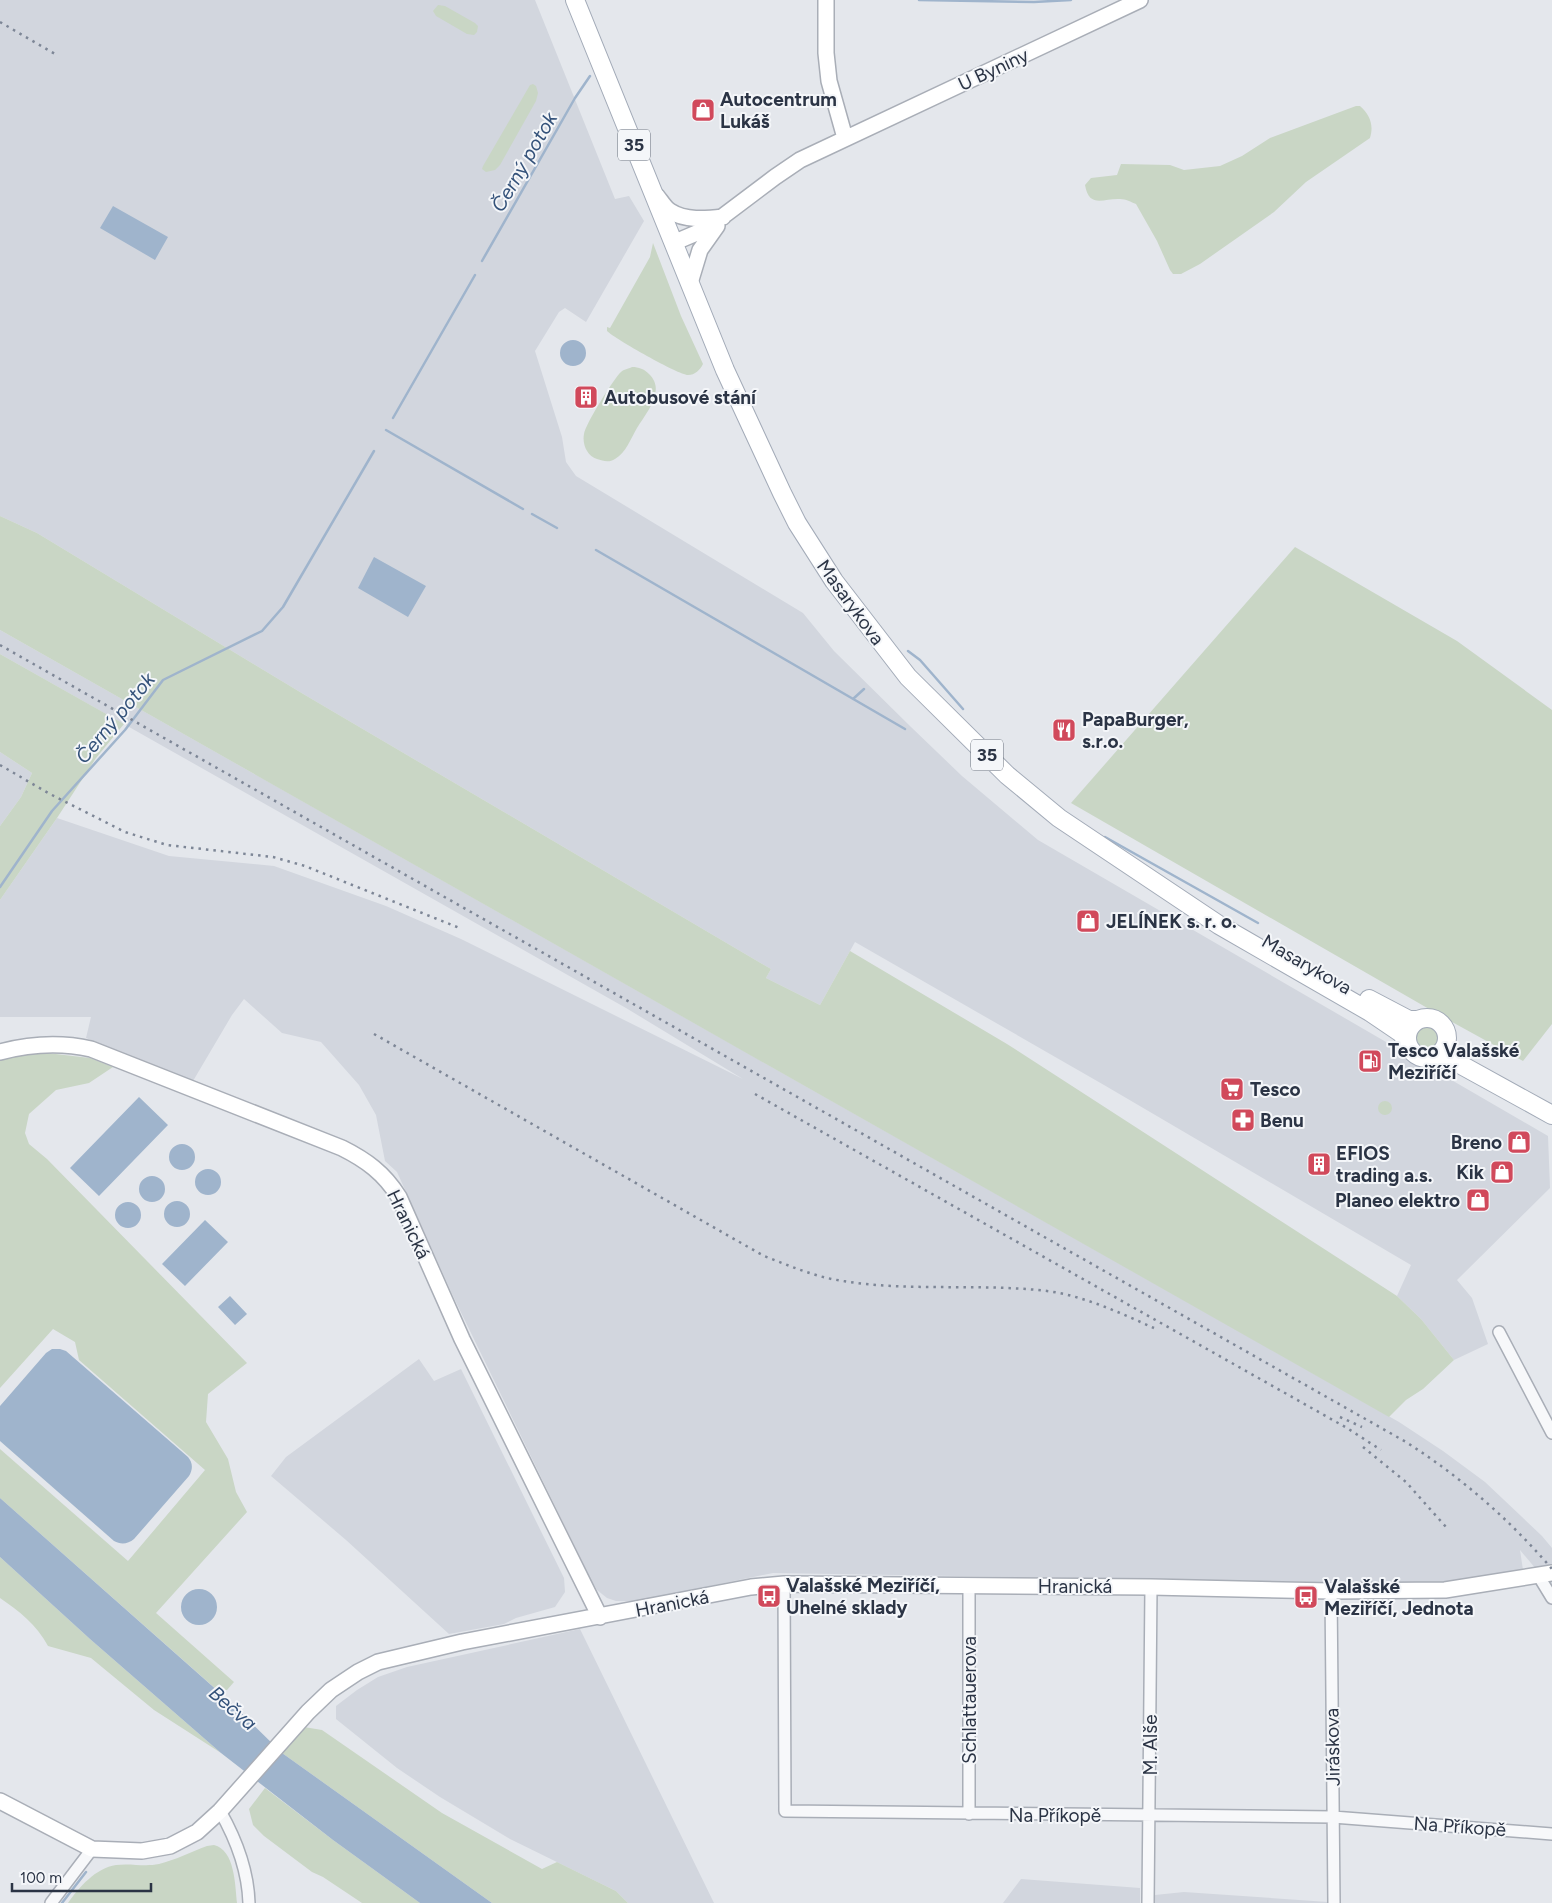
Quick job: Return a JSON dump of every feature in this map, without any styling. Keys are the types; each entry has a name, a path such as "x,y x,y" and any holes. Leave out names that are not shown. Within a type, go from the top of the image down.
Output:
{"main road":[{"name":"35","path":"575,0 673,243"},
{"name":"Masarykova","path":"673,243 724,370 782,493 815,553 854,610 908,677 1007,775 1059,818 1219,925 1370,1012 1401,1033 1410,1050 1416,1056 1424,1059 1436,1057 1454,1061 1552,1115"},
{"name":"Masarykova","path":"1144,874 1409,1020 1430,1018 1437,1021 1443,1026 1451,1044 1478,1062 1552,1104"},
{"path":"1406,1040 1409,1028 1418,1020"},
{"path":"1436,1057 1444,1049 1447,1038"}],"street":[{"name":"U Byniny","path":"724,217 800,160 1140,0"},
{"path":"826,2 826,53 829,81 845,138"},
{"path":"653,190 668,210 678,214 704,219 724,217"},
{"path":"673,243 706,229 724,217"},
{"path":"690,283 700,250 706,239 724,217"},
{"name":"Hranická","path":"0,1052 46,1044 70,1045 90,1049 342,1148 376,1168 392,1186 402,1202 462,1339 600,1617"},
{"path":"1499,1332 1552,1433"},
{"path":"1545,1574 1552,1598"},
{"name":"Hranická","path":"92,1849 142,1851 170,1846 196,1832 234,1796 308,1712 339,1684 358,1672 384,1660 462,1642 751,1587 784,1584 1151,1586 1331,1591 1445,1590 1545,1574"},
{"name":"Na Příkopě","path":"784,1584 785,1811 1333,1817 1552,1834"},
{"name":"Schlattauerova","path":"969,1586 969,1814"},
{"name":"M. Alše","path":"1148,1903 1151,1586"},
{"name":"Jiráskova","path":"1331,1591 1334,1903"},
{"path":"0,1800 92,1849 51,1903"},
{"path":"220,1811 240,1854 248,1884 249,1903"}],"shaded area":[{"path":"0,0 535,0 615,199 629,196 644,221 586,322 565,308 559,312 535,351 562,437 566,462 576,476 803,613 834,651 911,727 962,776 1038,840 1548,1136 1550,1188 1457,1280 1472,1298 1488,1344 1454,1360 1421,1319 1397,1296 1411,1265 855,942 820,1005 766,978 771,969 305,695 37,533 0,516"},
{"path":"0,630 1399,1422 1485,1482 1542,1536 1552,1548 1552,1588 1520,1550 1523,1570 1432,1584 773,1573 637,1601 616,1601 607,1598 597,1590 591,1580 453,1296 397,1172 385,1161 376,1115 359,1085 321,1042 282,1033 244,999 232,1015 193,1081 86,1038 91,1017 0,1017 0,900 57,818 169,856 274,866 386,906 461,939 743,1079 626,1008 0,654"},
{"path":"0,752 32,773 21,797 0,826"},
{"path":"419,1359 434,1381 461,1369 564,1578 565,1592 555,1607 516,1618 504,1624 449,1634 346,1540 271,1476 286,1457"},
{"path":"580,1629 714,1903 628,1903 616,1891 510,1839 440,1797 397,1768 336,1719 336,1706 378,1677 407,1667"},
{"path":"1021,1879 1140,1888 1140,1903 1003,1903"},
{"path":"1184,1892 1328,1903 1155,1903 1155,1895"}],"green space":[{"path":"438,5 445,6 475,23 478,26 477,32 474,35 467,34 436,16 433,11"},
{"path":"530,85 536,86 538,93 536,101 500,165 495,170 486,172 482,169 483,166"},
{"path":"1360,106 1369,117 1372,129 1370,138 1306,182 1274,212 1200,264 1181,274 1173,274 1170,270 1157,241 1136,204 1122,199 1098,201 1090,197 1087,192 1085,185 1091,178 1117,175 1121,164 1170,165 1184,170 1220,166 1242,156 1270,138"},
{"path":"653,243 681,316 703,364 693,374 682,373 661,363 607,331 607,327 610,328 650,257"},
{"path":"632,367 643,370 654,380 656,387 653,401 622,453 610,461 597,459 588,452 585,446 584,434 589,421 617,376 622,371"},
{"path":"0,516 37,533 305,695 771,969 766,978 820,1005 850,951 1007,1044 1397,1296 1421,1319 1454,1360 1423,1389 1406,1400 1389,1417 0,630"},
{"path":"1295,547 1457,641 1552,710 1552,1024 1523,1061 1071,803"},
{"path":"0,654 124,724 96,758 0,900 0,826 21,797 32,773 0,752"},
{"path":"1427,1027 1435,1030 1438,1038 1435,1046 1427,1049 1419,1046 1416,1038 1419,1030"},
{"path":"47,1053 90,1058 113,1067 89,1083 56,1090 29,1114 25,1133 29,1144 47,1159 247,1363 208,1394 206,1422 228,1459 236,1492 247,1512 156,1613 234,1682 227,1690 217,1690 0,1498 0,1449 128,1561 205,1470 79,1360 75,1342 53,1329 0,1388 0,1056"},
{"path":"1382,1101 1388,1101 1392,1108 1388,1115 1382,1115 1378,1111 1378,1105"},
{"path":"0,1557 90,1639 221,1753 154,1710 91,1658 48,1646 39,1631 27,1619 0,1598"},
{"path":"304,1727 322,1730 442,1813 542,1869 557,1862 616,1891 628,1903 492,1903 282,1753"},
{"path":"265,1788 420,1903 362,1903 323,1877 312,1872 264,1836 253,1825 249,1809"},
{"path":"214,1845 221,1848 230,1861 233,1869 237,1903 68,1903 89,1879 109,1867 116,1865 159,1864"}],"water":[{"path":"113,206 168,237 155,260 100,228"},
{"path":"573,340 582,344 586,353 582,362 573,366 564,362 560,353 564,344"},
{"path":"374,557 426,586 408,617 358,588"},
{"path":"139,1097 168,1125 99,1196 70,1168"},
{"path":"182,1144 191,1148 195,1157 191,1166 182,1170 173,1166 169,1157 173,1148"},
{"path":"208,1169 217,1173 221,1182 217,1191 208,1195 199,1191 195,1182 199,1173"},
{"path":"152,1176 161,1180 165,1189 161,1198 152,1202 143,1198 139,1189 143,1180"},
{"path":"177,1201 186,1205 190,1214 186,1223 177,1227 168,1223 164,1214 168,1205"},
{"path":"128,1202 137,1206 141,1215 137,1224 128,1228 119,1224 115,1215 119,1206"},
{"path":"205,1220 228,1242 185,1286 162,1264"},
{"path":"230,1296 247,1314 235,1325 218,1307"},
{"path":"52,1349 66,1351 188,1457 192,1464 189,1476 134,1539 129,1542 114,1541 0,1441 0,1406 46,1353"},
{"name":"Bečva","path":"0,1498 228,1700 282,1753 492,1903 420,1903 333,1840 221,1753 90,1639 0,1557"},
{"path":"199,1589 211,1595 217,1607 211,1619 199,1625 187,1619 181,1607 187,1595"}],"waterway":[{"name":"Černý potok","path":"919,0 1034,2 1071,0"},
{"name":"Černý potok","path":"482,261 575,98 590,76"},
{"name":"Černý potok","path":"393,418 475,275"},
{"path":"386,430 523,509"},
{"name":"Černý potok","path":"0,887 52,811 125,730 163,680 262,631 283,607 374,451"},
{"path":"532,514 557,528"},
{"path":"596,550 905,729"},
{"path":"908,651 920,660 963,709"},
{"path":"853,699 864,689"},
{"path":"1105,837 1258,923"},
{"path":"62,1903 86,1872"}],"railway":[{"path":"0,22 55,54"},
{"path":"0,645 1406,1442 1484,1500 1519,1533 1552,1569"},
{"path":"0,765 50,794 125,832 167,845 273,857 305,866 462,929"},
{"path":"374,1034 764,1256 793,1267 833,1279 868,1284 1022,1289 1061,1293 1089,1301 1154,1328"},
{"path":"755,1094 1347,1428 1381,1450"},
{"path":"1340,1417 1362,1427"},
{"path":"1363,1447 1406,1482 1446,1527"}],"place":[{"name":"Autocentrum Lukáš","path":"703,110"},
{"name":"Autobusové stání","path":"586,397"},
{"name":"PapaBurger, s.r.o.","path":"1064,730"},
{"name":"JELÍNEK s. r. o.","path":"1088,921"},
{"name":"Tesco Valašské Meziříčí","path":"1370,1061"},
{"name":"Tesco","path":"1232,1089"},
{"name":"Benu","path":"1243,1120"},
{"name":"Breno","path":"1519,1142"},
{"name":"EFIOS trading a.s.","path":"1319,1164"},
{"name":"Kik","path":"1502,1172"},
{"name":"Planeo elektro","path":"1478,1200"},
{"name":"Valašské Meziříčí, Uhelné sklady","path":"769,1596"},
{"name":"Valašské Meziříčí, Jednota","path":"1306,1597"}]}
